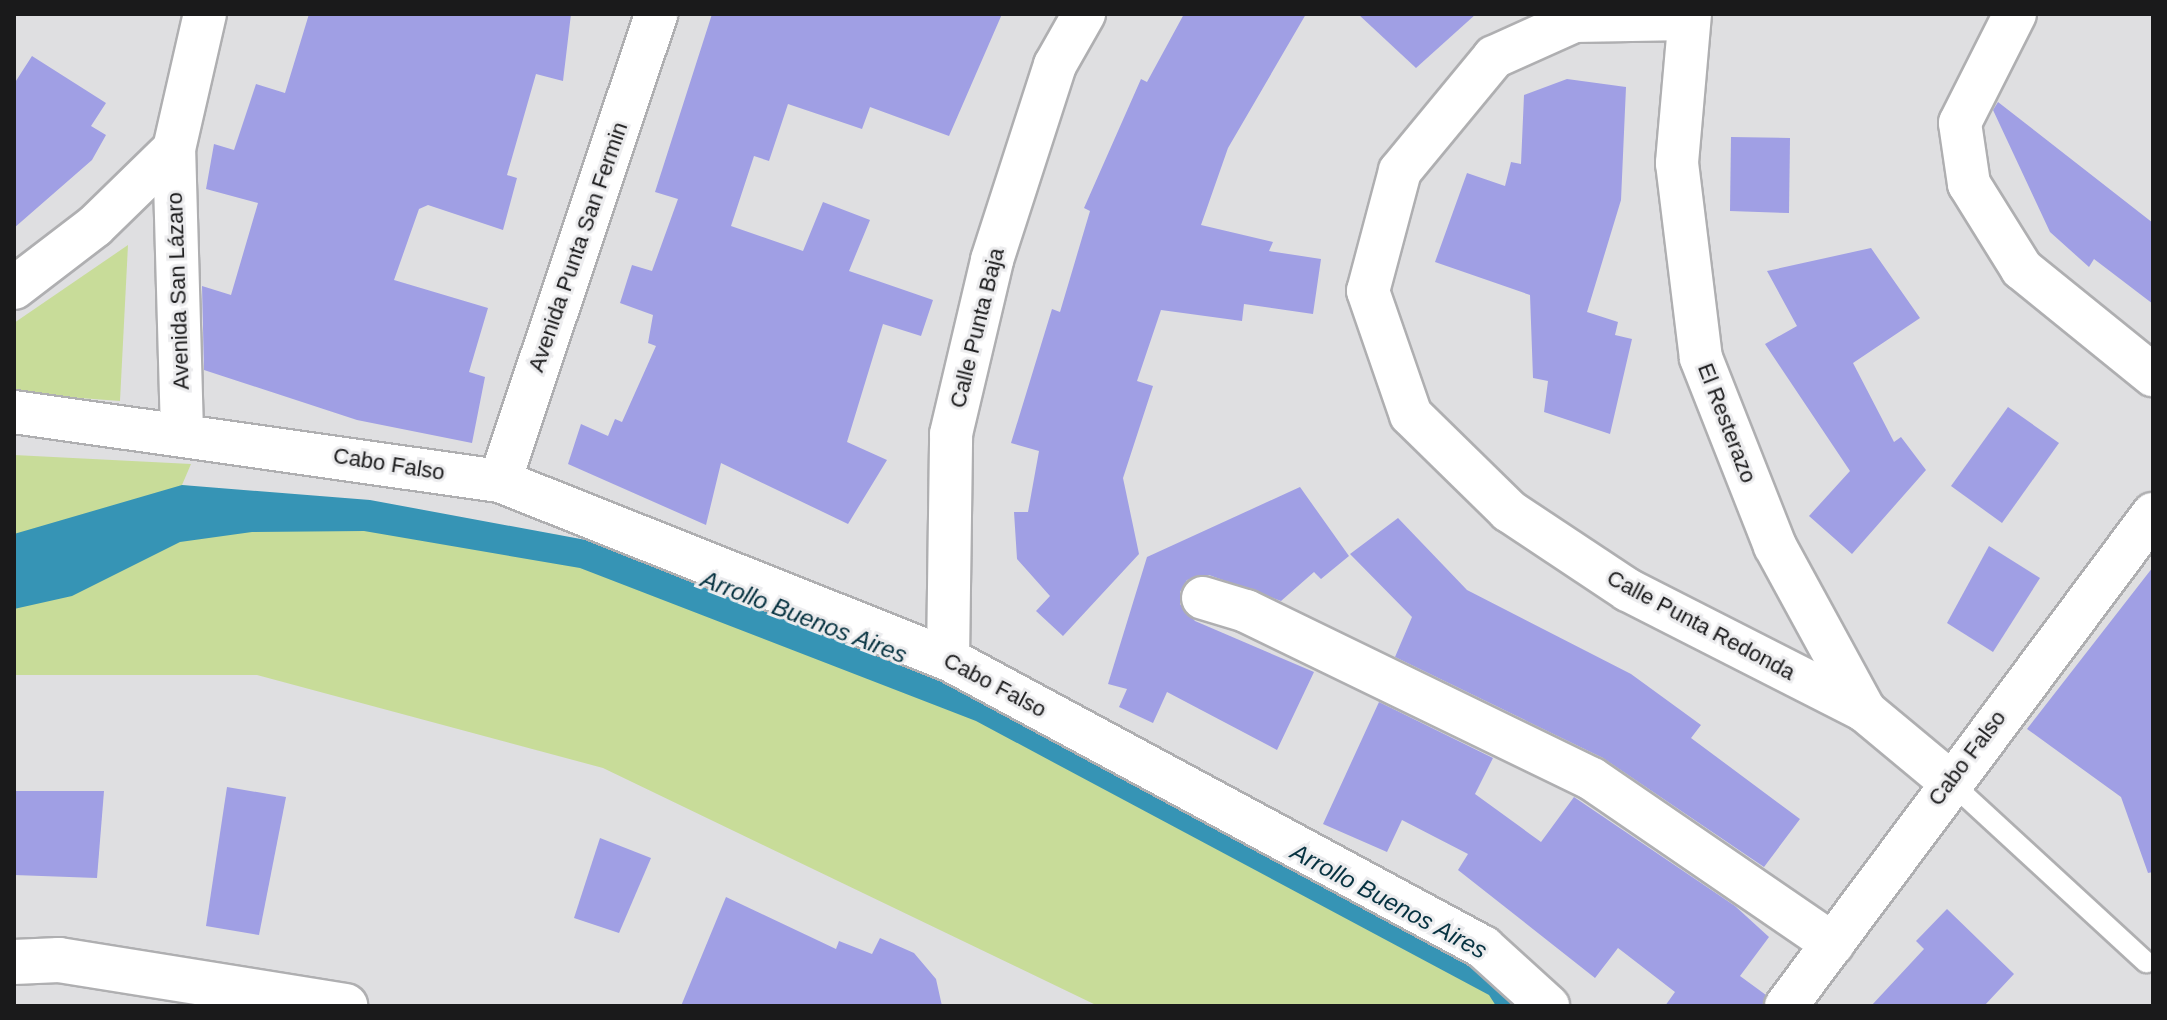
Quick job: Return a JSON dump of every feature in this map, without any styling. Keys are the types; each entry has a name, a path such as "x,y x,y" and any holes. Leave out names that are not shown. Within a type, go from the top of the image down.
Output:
{"street":[{"name":"Avenida San Lázaro","path":"182,432 174,149 205,14"},
{"name":"Avenida Punta San Fermin","path":"500,481 656,14"},
{"name":"Calle Punta Baja","path":"948,659 951,434 992,260 1055,65 1084,14"},
{"path":"2015,14 1960,123 1969,184 2022,269 2153,375"},
{"name":"El Resterazo","path":"1689,16 1677,163 1701,358 1775,546 1865,711"},
{"name":"Calle Punta Redonda","path":"1689,16 1574,21 1494,57 1400,171 1368,291 1411,415 1509,511 1628,590 1865,711 1949,781"},
{"name":"Avenida San Lázaro","path":"14,288 95,226 174,149"},
{"name":"Cabo Falso","path":"14,412 182,432 500,481 948,659 1483,947 1548,1006"},
{"name":"Cabo Falso","path":"1786,1006 1949,781 2153,514"},
{"path":"1203,598 1246,611 1592,779 1833,944"},
{"path":"14,962 59,960 345,1006"}],"lane":[{"path":"1949,781 2146,962"}],"green space":[{"path":"128,245 120,401 14,393 14,323"},
{"path":"14,455 191,464 182,485 559,535 990,692 1536,1006 1098,1006 603,768 257,675 14,675"}],"water":[{"path":"182,485 370,500 586,540 968,680 1504,971 1529,1006 1496,1006 1489,995 976,721 580,568 364,531 252,532 180,542 72,596 14,609 14,534"}],"building":[{"path":"309,14 571,14 563,81 536,74 507,175 517,178 503,230 428,205 419,209 394,280 488,308 469,372 485,377 472,443 357,420 204,370 202,286 231,295 258,203 206,189 214,144 234,150 256,84 285,93"},
{"path":"712,14 1002,14 949,136 870,107 862,129 788,104 769,161 754,156 731,226 803,251 823,202 870,220 849,271 933,300 921,336 883,324 847,442 887,460 848,524 721,463 706,525 568,464 581,424 608,436 615,419 622,422 656,346 648,343 653,315 620,303 632,265 652,271 678,199 655,192"},
{"path":"1184,14 1306,14 1228,148 1201,225 1273,242 1269,251 1321,259 1313,314 1244,304 1242,321 1161,310 1137,381 1153,386 1123,478 1139,554 1063,636 1036,611 1050,596 1017,559 1014,512 1028,512 1039,451 1011,443 1052,309 1060,312 1090,211 1084,208 1141,79 1147,82"},
{"path":"1358,14 1476,14 1416,68"},
{"path":"32,56 106,103 91,126 106,135 92,160 14,228 14,84"},
{"path":"1567,79 1626,87 1621,200 1587,312 1618,322 1615,335 1632,339 1610,434 1544,412 1548,381 1533,378 1530,295 1435,262 1467,173 1505,186 1511,162 1521,164 1524,95"},
{"path":"1998,102 2153,223 2153,304 2094,259 2089,267 2050,232 1993,110"},
{"path":"1731,137 1790,138 1789,213 1730,211"},
{"path":"1871,248 1920,318 1853,363 1894,442 1901,437 1926,470 1852,554 1809,516 1850,471 1765,344 1797,326 1767,271"},
{"path":"2008,407 2059,443 2002,523 1951,486"},
{"path":"1300,487 1349,556 1321,579 1314,572 1281,601 1209,575 1187,580 1180,592 1180,604 1195,621 1314,672 1277,750 1167,692 1153,723 1119,707 1127,689 1108,684 1147,557"},
{"path":"1398,518 1467,590 1631,674 1701,725 1691,738 1800,819 1764,867 1603,758 1395,657 1412,617 1350,554"},
{"path":"1989,546 2040,578 1993,652 1947,623"},
{"path":"2153,567 2153,872 2148,873 2121,797 2027,729"},
{"path":"1379,702 1493,758 1475,794 1541,842 1574,797 1735,906 1769,937 1740,976 1766,995 1762,1006 1665,1006 1675,992 1618,948 1595,978 1458,870 1468,854 1402,820 1387,852 1323,824"},
{"path":"227,787 286,797 259,935 206,926"},
{"path":"14,791 104,791 97,878 14,875"},
{"path":"600,838 651,858 619,933 574,918"},
{"path":"726,897 836,949 839,941 872,954 880,938 914,953 936,979 942,1006 681,1006"},
{"path":"1947,909 2014,974 1984,1006 1871,1006 1924,949 1916,941"}],"water label":[{"name":"Arrollo Buenos Aires","path":"804,617"},
{"name":"Arrollo Buenos Aires","path":"1389,901"}]}
